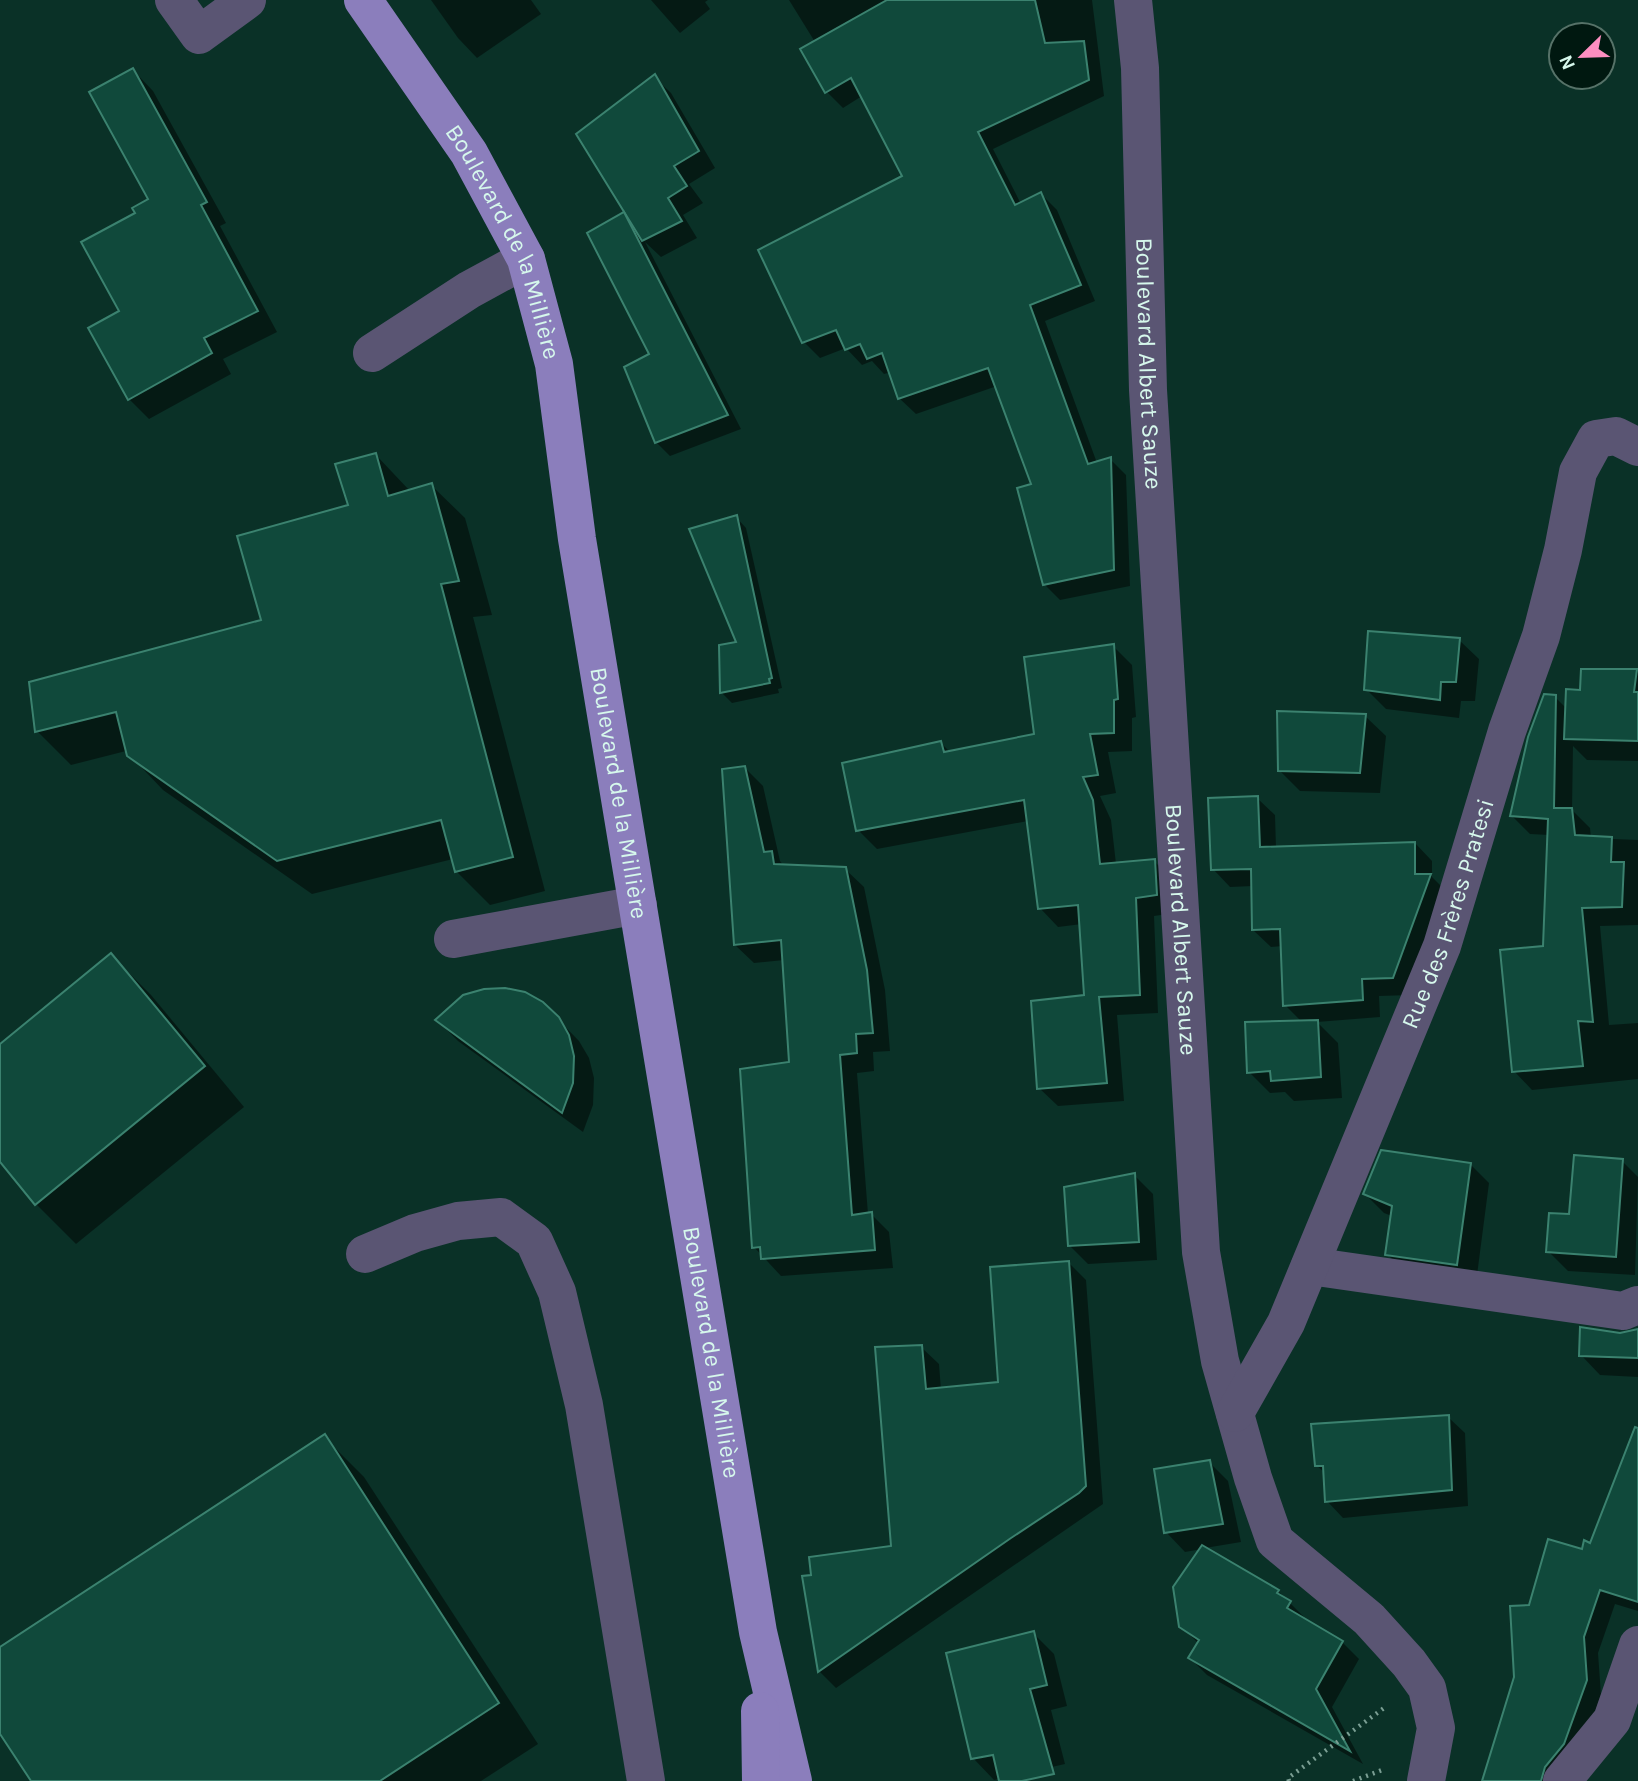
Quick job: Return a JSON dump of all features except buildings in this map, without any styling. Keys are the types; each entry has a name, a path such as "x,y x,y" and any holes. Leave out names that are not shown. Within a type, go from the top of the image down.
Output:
{"main road":[{"name":"Boulevard de la Millière","path":"363,0 469,153 526,259 554,364 577,539 758,1632 793,1781"},
{"name":"Boulevard de la Millière","path":"758,1632 761,1781"}],"street":[{"path":"174,0 199,35 247,0"},
{"name":"Boulevard Albert Sauze","path":"1133,0 1140,68 1148,390 1201,1252 1220,1361 1253,1478 1275,1541 1369,1619 1409,1663 1427,1688 1436,1728 1426,1781"},
{"path":"372,353 469,290 526,259"},
{"name":"Rue des Frères Pratesi","path":"1235,1413 1286,1322 1442,946 1507,731 1541,636 1563,550 1578,472 1596,439 1616,436 1638,447"},
{"path":"453,939 638,905"},
{"path":"365,1254 415,1233 458,1220 501,1217 534,1241 557,1292 584,1405 646,1781"},
{"path":"1310,1266 1623,1311 1638,1305"},
{"path":"1562,1781 1612,1720 1638,1645"}],"path":[{"path":"1289,1781 1287,1778 1384,1708"},
{"path":"1353,1781 1378,1771"}]}
